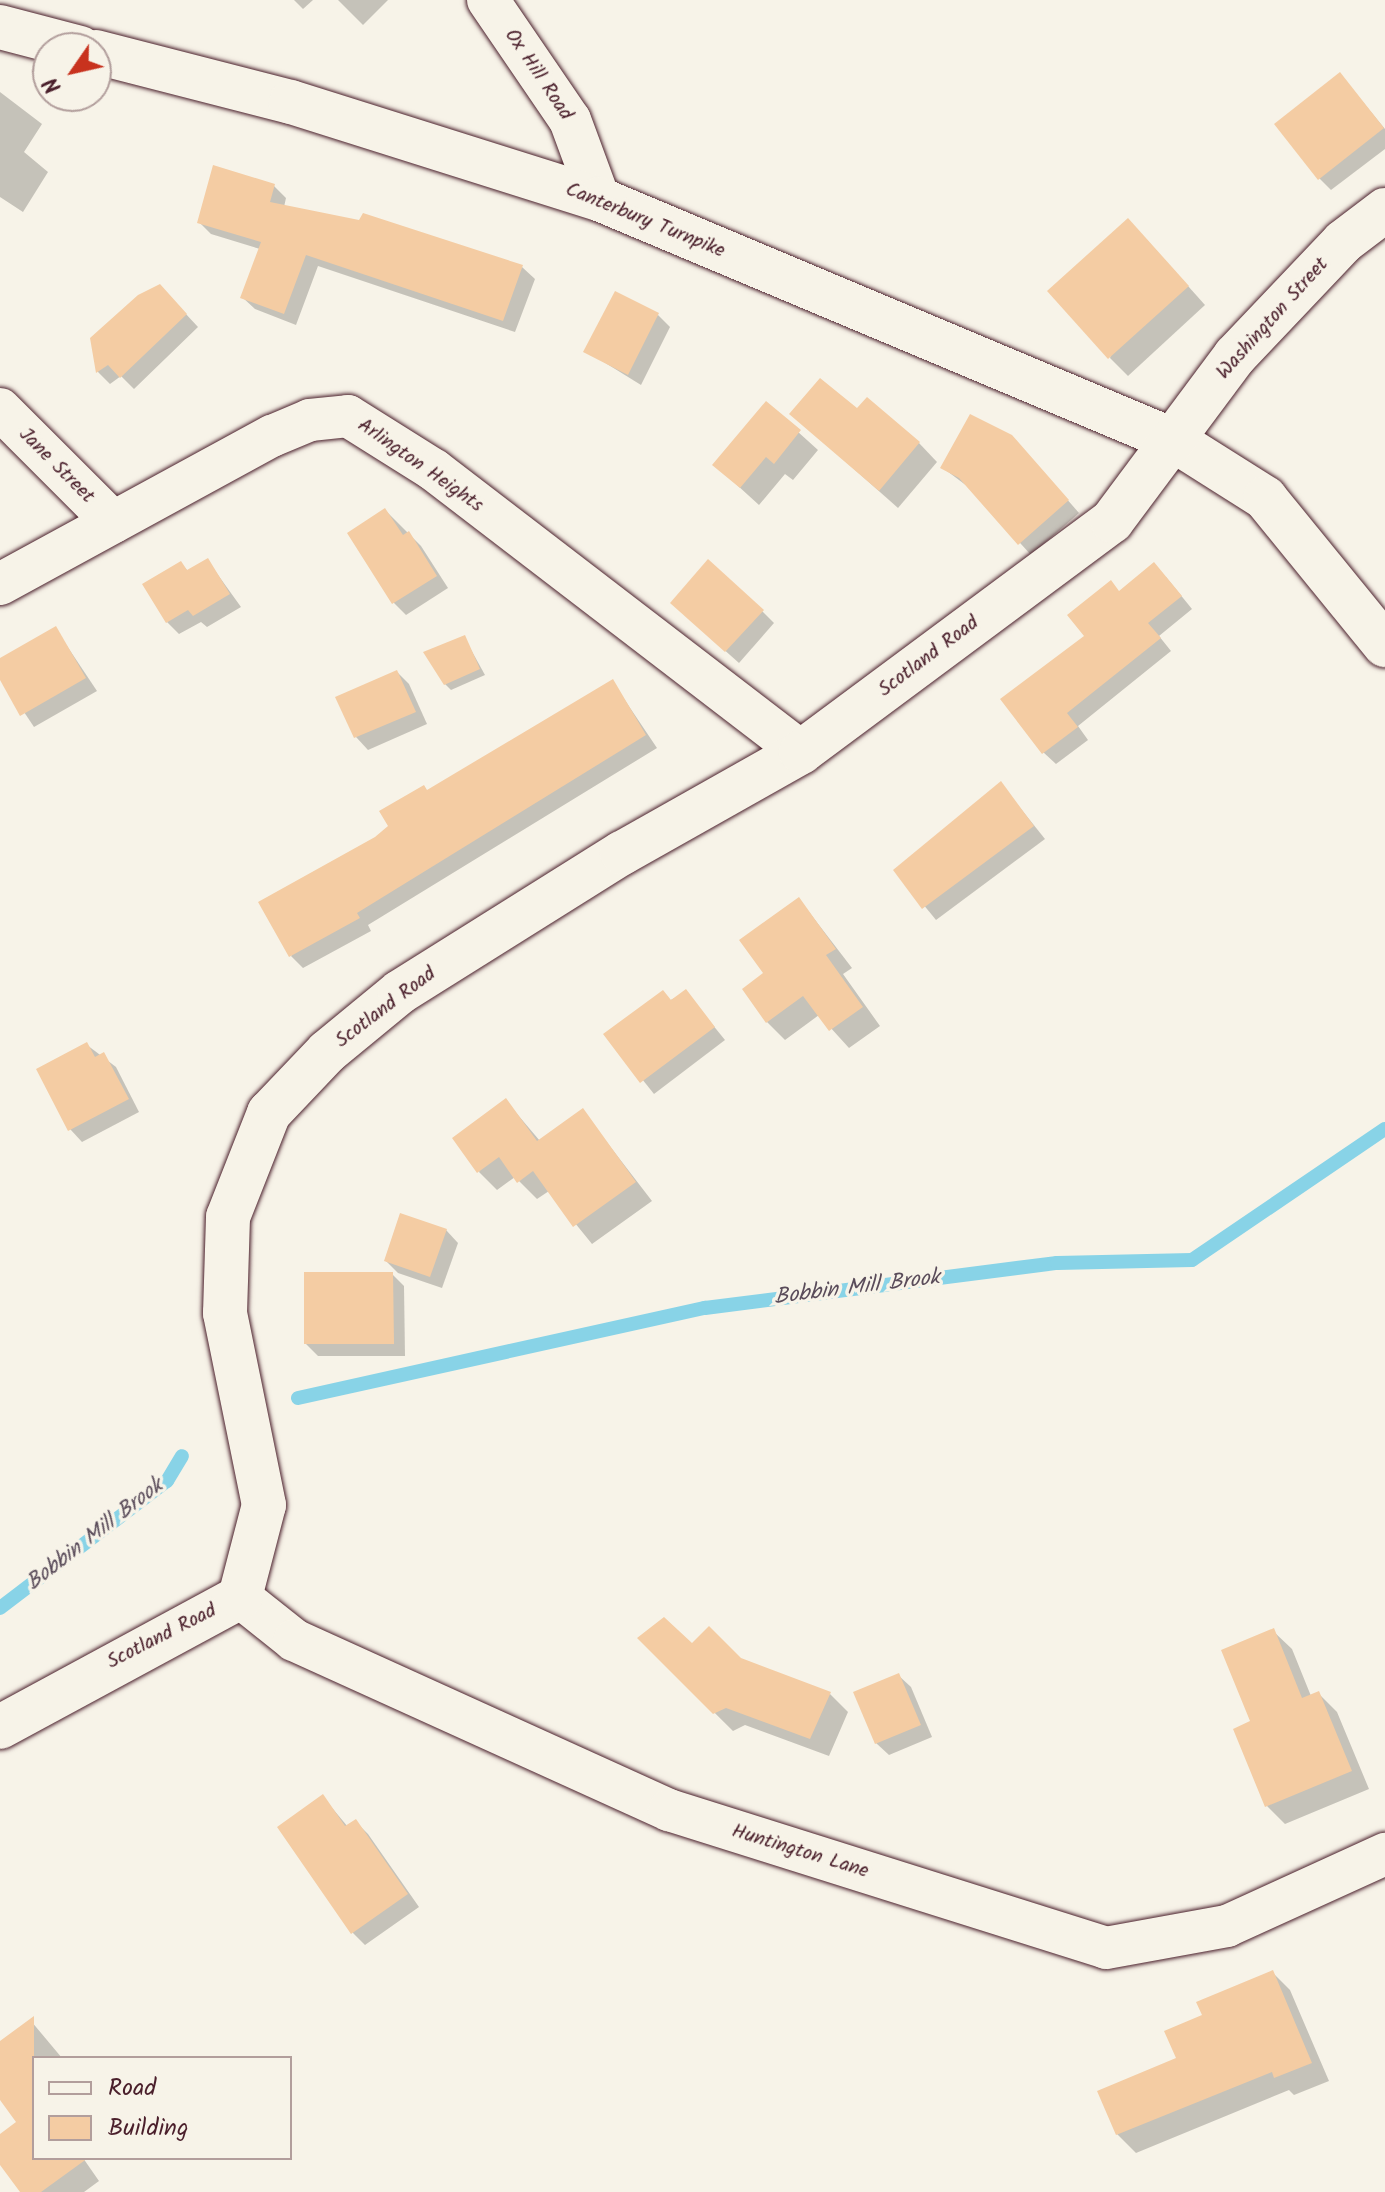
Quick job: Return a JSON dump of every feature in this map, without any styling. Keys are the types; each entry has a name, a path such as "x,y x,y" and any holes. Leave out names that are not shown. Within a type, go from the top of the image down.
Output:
{"street":[{"name":"Ox Hill Road","path":"488,0 570,120 599,199"},
{"path":"0,27 32,35"},
{"name":"Canterbury Turnpike","path":"112,56 291,102 599,199 1175,441 1265,498 1385,645"},
{"name":"Washington Street","path":"1175,441 1235,356 1343,242 1385,210"},
{"name":"Jane Street","path":"0,409 113,522"},
{"name":"Arlington Heights","path":"0,584 281,432 327,416 348,416 434,470 801,752"},
{"name":"Scotland Road","path":"0,1727 240,1597 264,1505 225,1313 228,1217 269,1113 327,1052 400,992 622,853 801,752 1112,521 1175,441"},
{"name":"Huntington Lane","path":"240,1597 294,1640 669,1810 1106,1948 1227,1926 1385,1854"}],"building":[{"path":"1340,72 1384,128 1318,180 1274,124"},
{"path":"213,165 275,184 270,202 359,220 363,213 523,265 503,321 306,255 284,314 240,298 261,242 197,223"},
{"path":"1128,218 1189,286 1108,359 1047,291"},
{"path":"160,284 187,314 120,378 108,365 96,373 90,338 138,295"},
{"path":"615,291 659,313 628,375 583,352"},
{"path":"820,378 857,408 867,397 920,442 879,491 789,414"},
{"path":"766,401 801,430 774,464 766,457 740,488 712,465"},
{"path":"970,414 1012,435 1069,500 1018,545 959,478 940,468"},
{"path":"385,508 403,535 409,531 437,576 392,604 347,533"},
{"path":"208,558 230,594 193,616 188,610 166,623 142,584 181,561 187,570"},
{"path":"708,559 764,610 725,652 670,603"},
{"path":"1154,562 1182,596 1148,623 1161,638 1067,713 1078,727 1042,754 1000,699 1084,636 1067,615 1111,580 1119,591"},
{"path":"56,626 86,678 20,716 0,680 0,658"},
{"path":"465,635 480,669 444,685 423,652"},
{"path":"397,670 416,712 354,738 335,697"},
{"path":"613,679 646,735 357,913 360,918 289,957 258,902 375,837 388,826 379,811 424,785 427,790"},
{"path":"1001,781 1034,826 922,909 893,870"},
{"path":"799,897 836,949 826,955 863,1007 829,1031 803,996 766,1023 742,989 763,973 739,940"},
{"path":"686,989 715,1027 640,1083 603,1034 663,990 671,1000"},
{"path":"87,1042 95,1057 104,1052 129,1099 68,1131 36,1069"},
{"path":"506,1098 537,1141 583,1108 636,1182 573,1227 533,1171 517,1183 499,1157 477,1173 452,1138"},
{"path":"400,1213 447,1229 430,1277 384,1261"},
{"path":"304,1272 393,1272 394,1344 304,1344"},
{"path":"664,1617 692,1643 709,1626 741,1658 831,1692 810,1739 726,1708 713,1714 637,1638"},
{"path":"1274,1628 1302,1698 1319,1691 1352,1771 1265,1807 1233,1729 1250,1721 1221,1650"},
{"path":"899,1673 921,1725 875,1744 853,1692"},
{"path":"323,1794 345,1826 356,1819 408,1894 351,1934 277,1827"},
{"path":"1273,1970 1312,2063 1274,2078 1272,2072 1116,2135 1097,2091 1176,2058 1164,2031 1202,2015 1196,2002"},
{"path":"34,2016 32,2160 85,2160 41,2192 20,2192 0,2165 0,2134 16,2122 0,2100 0,2041"}],"waterway":[{"name":"Bobbin Mill Brook","path":"298,1398 705,1308 1057,1263 1192,1260 1385,1129"},
{"name":"Bobbin Mill Brook","path":"0,1608 167,1481 182,1456"}]}
